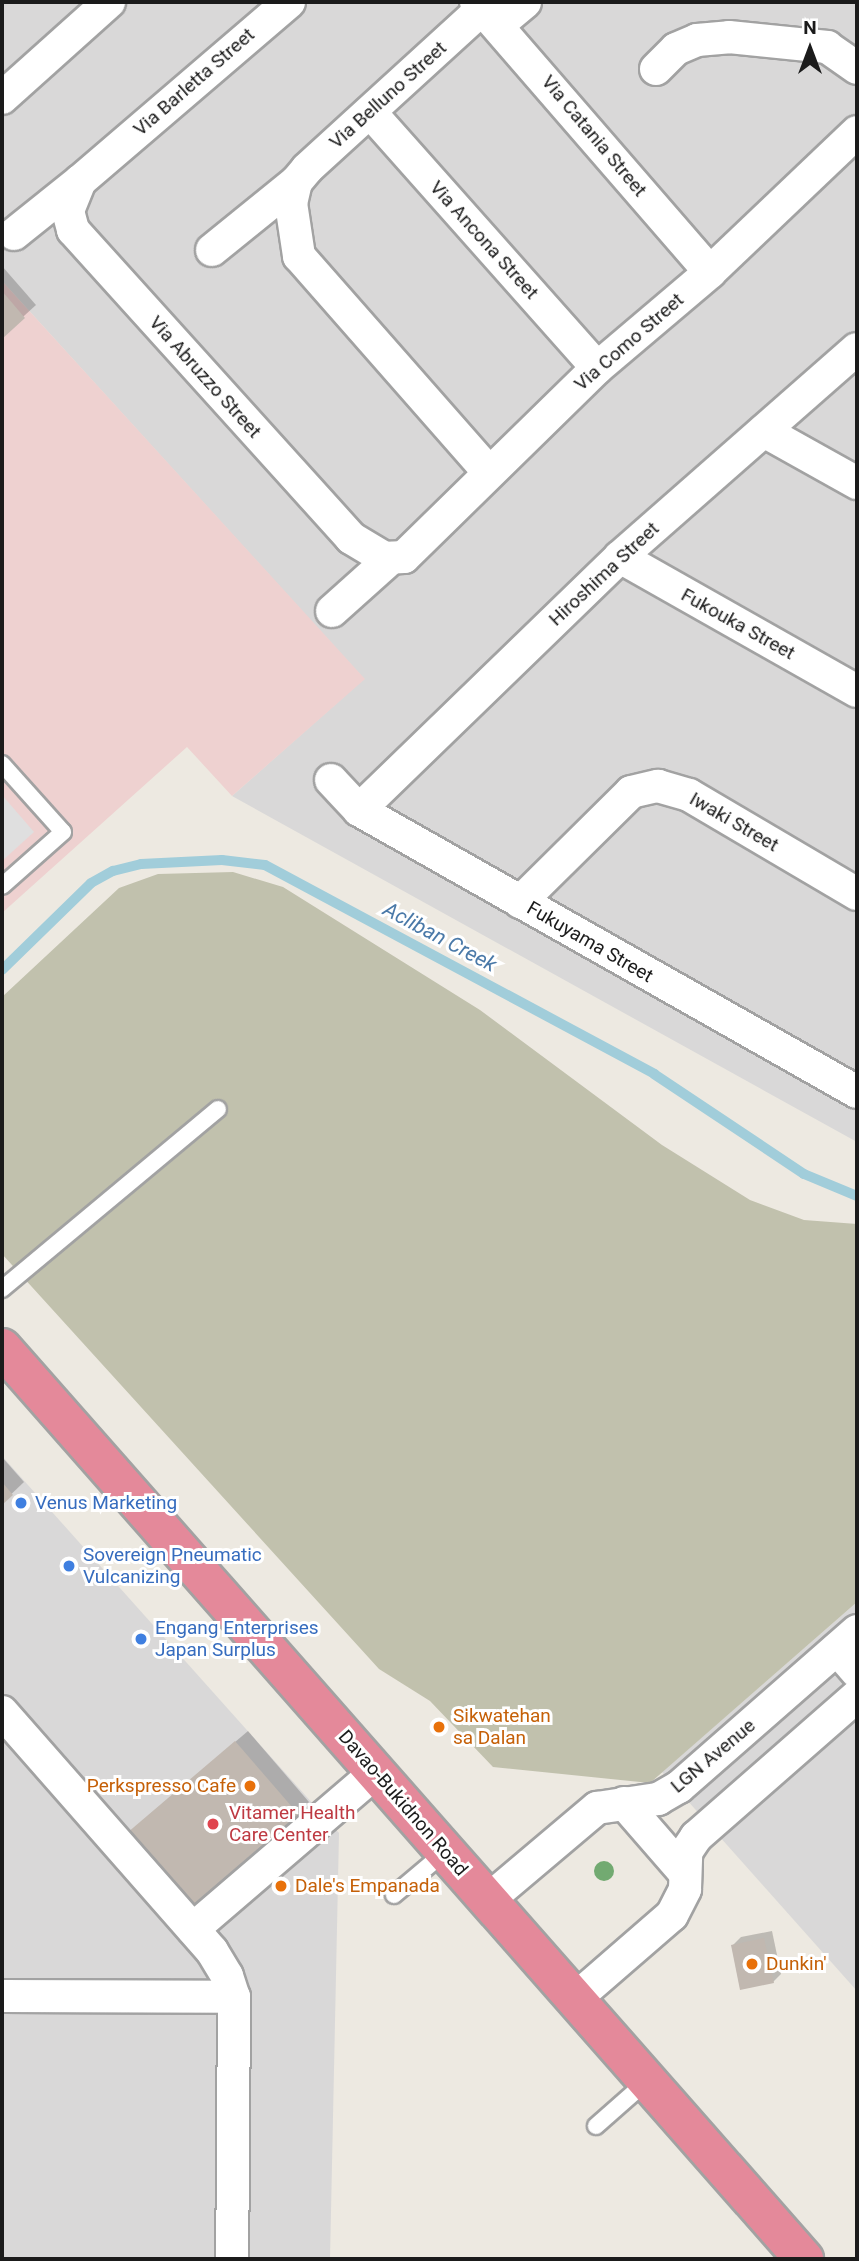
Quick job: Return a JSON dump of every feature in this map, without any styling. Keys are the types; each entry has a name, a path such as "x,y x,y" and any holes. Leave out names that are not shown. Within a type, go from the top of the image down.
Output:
{"highway":[{"name":"Davao-Bukidnon Road","path":"2,1348 804,2259"}],"street":[{"path":"2,98 109,2"},
{"name":"Via Barletta Street","path":"14,233 90,172 289,2"},
{"name":"Via Belluno Street","path":"212,250 296,182 370,112 486,11 524,2"},
{"name":"Via Catania Street","path":"486,11 710,272"},
{"path":"656,69 676,49 697,40 729,37 827,47 857,68"},
{"name":"Via Ancona Street","path":"370,112 597,368"},
{"name":"Via Como Street","path":"332,611 398,557 597,368 710,272 857,132"},
{"name":"Via Abruzzo Street","path":"90,172 68,211 73,230 351,538 398,557"},
{"path":"296,182 291,203 299,256 488,471"},
{"name":"Hiroshima Street","path":"359,810 620,557 857,349"},
{"path":"764,431 857,483"},
{"name":"Fukouka Street","path":"620,557 857,691"},
{"name":"Fukuyama Street","path":"331,780 359,810 857,1092"},
{"name":"Iwaki Street","path":"520,902 631,792 659,786 690,795 857,894"},
{"name":"LGN Avenue","path":"488,1900 597,1808 658,1800 680,1787 851,1651"},
{"path":"575,1999 672,1915 685,1889 686,1852 695,1837 857,1696"},
{"path":"2,1712 212,1951 234,1997 232,2259"},
{"path":"193,1928 376,1772"},
{"path":"624,1803 684,1872"},
{"path":"2,1996 234,1997"}],"lane":[{"path":"2,764 62,832 2,886"},
{"path":"2,1289 218,1109"},
{"path":"394,1895 445,1852"},
{"path":"596,2126 647,2081"}],"shaded area":[{"path":"2,2 857,2 857,1142 232,796 364,679 2,281"},
{"path":"2,281 365,679 232,796 187,747 2,913"},
{"path":"2,795 34,832 2,861"},
{"path":"233,872 283,887 480,1010 662,1145 750,1200 804,1220 857,1224 857,1602 650,1783 493,1767 430,1701 379,1669 2,1254 2,997 119,888 158,874"},
{"path":"2,1456 339,1833 330,2259 2,2259"},
{"path":"857,1602 857,1991 662,1772"}],"building":[{"path":"2,291 25,318 2,339"},
{"path":"2,1482 13,1495 2,1505"},
{"name":"Vitamer Health Care Center","path":"235,1741 299,1815 191,1907 127,1833"},
{"name":"Dunkin'","path":"764,1938 774,1983 740,1990 731,1945"}],"waterway":[{"name":"Acliban Creek","path":"2,970 91,883 113,871 141,864 222,860 265,865 654,1074 804,1174 857,1196"}],"place":[{"name":"Venus Marketing","path":"21,1503"},
{"name":"Sovereign Pneumatic Vulcanizing","path":"69,1566"},
{"name":"Engang Enterprises Japan Surplus","path":"141,1639"},
{"name":"Sikwatehan sa Dalan","path":"439,1727"},
{"name":"Perkspresso Cafe","path":"250,1786"},
{"name":"Vitamer Health Care Center","path":"213,1824"},
{"name":"Dale's Empanada","path":"281,1886"},
{"name":"Dunkin'","path":"752,1964"}]}
